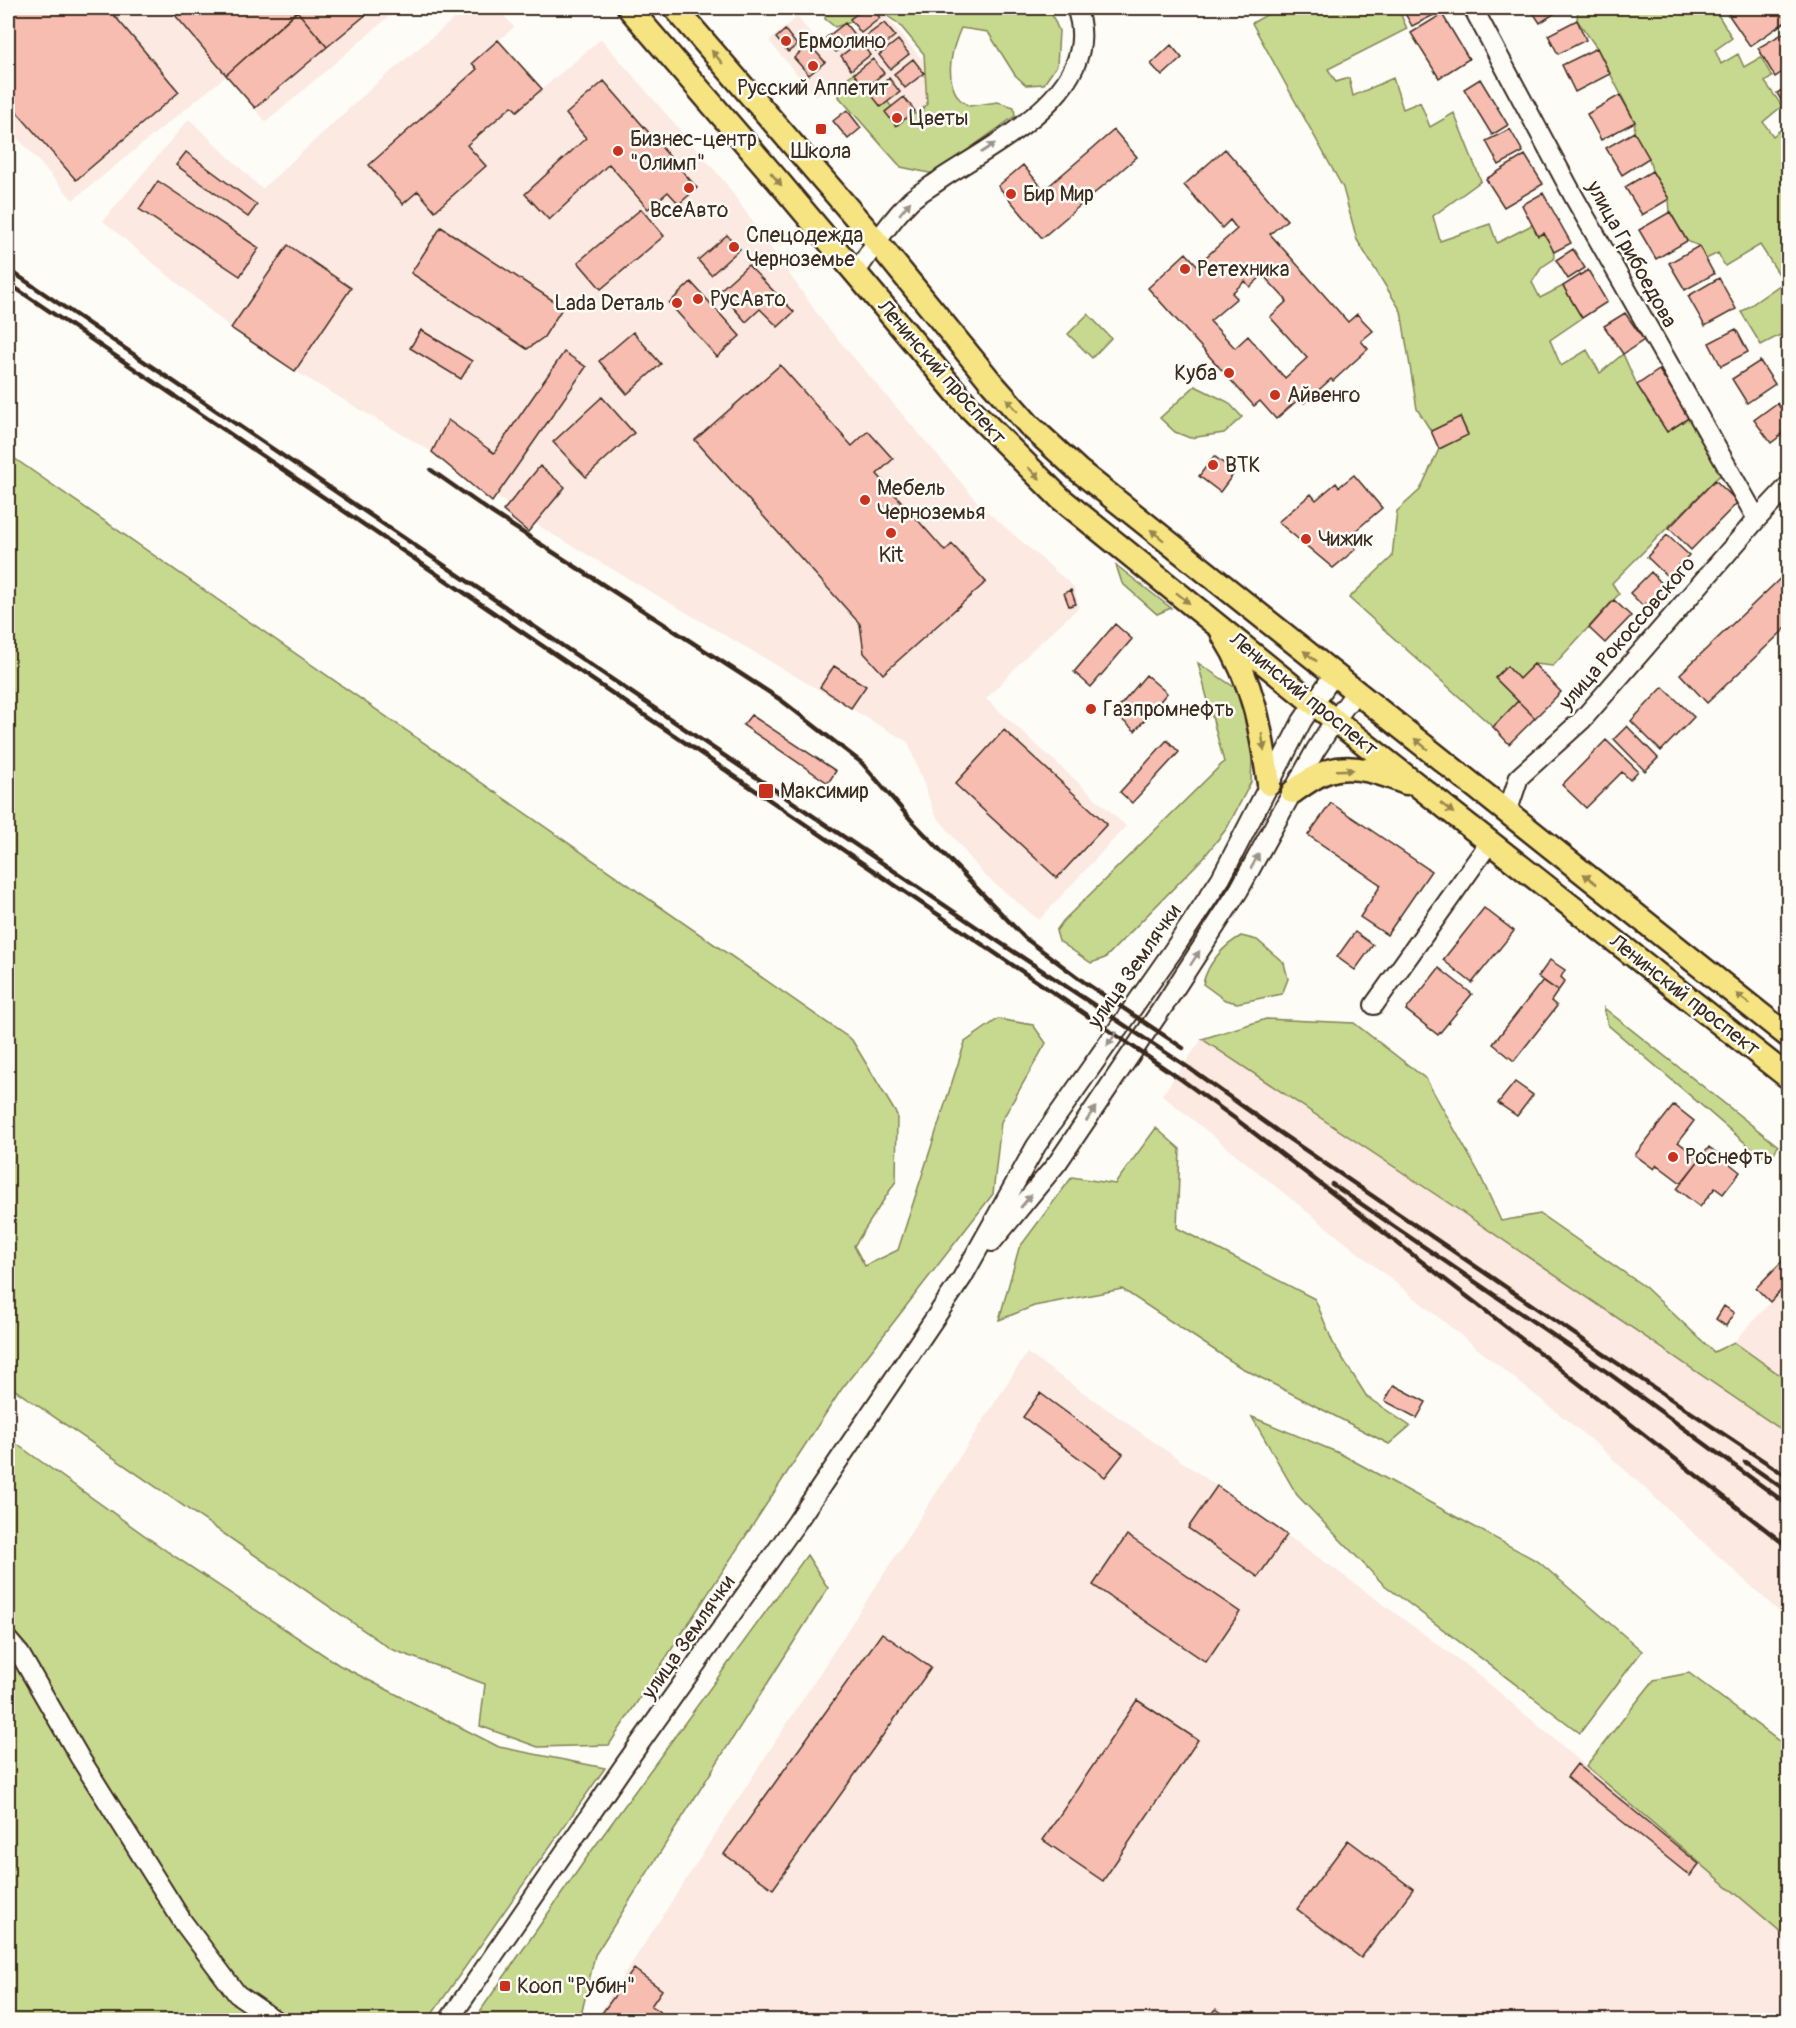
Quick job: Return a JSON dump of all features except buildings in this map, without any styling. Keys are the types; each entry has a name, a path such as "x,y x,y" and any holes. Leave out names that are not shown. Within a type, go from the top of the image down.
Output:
{"main road":[{"name":"Ленинский проспект","path":"629,8 966,404 1060,498 1312,703 1788,1077"},
{"path":"644,8 657,20 663,20 676,8"},
{"name":"Ленинский проспект","path":"676,8 877,242 1029,425 1078,470 1788,1036"},
{"path":"1208,618 1230,646 1254,700 1269,784"},
{"path":"1293,792 1313,778 1329,771 1343,769 1375,773 1426,791"}],"street":[{"path":"856,272 912,199 1027,121 1051,101 1075,69 1081,40 1076,8"},
{"name":"улица Грибоедова","path":"1473,8 1574,197 1757,519"},
{"name":"улица Рокоссовского","path":"1507,813 1520,777 1582,720 1788,486"},
{"name":"улица Землячки","path":"449,2020 623,1767 797,1522 962,1278 1036,1146 1207,900 1240,844 1312,703 1334,674"},
{"name":"улица Землячки","path":"962,1278 1065,1152 1165,1004 1225,911 1335,720 1356,692"},
{"path":"1374,1005 1490,842"},
{"path":"8,1640 20,1654 80,1758 183,1922 237,1994 275,2020"}],"shaded area":[{"path":"8,8 399,8 266,122 226,76 73,200 8,127"},
{"path":"467,8 497,8 514,27 499,40 542,89 601,39 724,181 823,322 982,507 1074,587 1079,607 1033,649 986,699 1126,826 1039,920 983,874 935,814 908,742 547,531 432,452 295,371 231,328 103,221 189,119 262,189 376,84"},
{"path":"879,8 954,98 887,154 830,86 816,97 769,41 797,17 826,52"},
{"path":"1202,1039 1424,1186 1788,1434 1788,1620 1600,1447 1162,1095"},
{"path":"1788,1283 1788,1381 1734,1342"},
{"path":"1027,1353 1332,1567 1474,1671 1788,1938 1788,2020 595,2020"}],"green space":[{"path":"826,8 1049,8 1059,31 1057,65 1044,84 1026,85 1015,75 988,32 961,28 952,53 950,72 958,97 969,106 998,102 1014,107 1015,116 934,174 901,167 839,97 843,81 855,72 868,77 894,110 906,117 920,112 927,104 924,54 899,24 877,9 835,27 825,19"},
{"path":"1279,8 1398,8 1407,29 1328,69 1336,82 1349,78 1353,96 1393,78 1403,109 1420,102 1430,127 1454,113 1481,181 1433,216 1440,241 1490,224 1497,243 1532,225 1536,228 1547,239 1554,254 1554,259 1542,267 1532,282 1540,298 1563,286 1582,318 1550,340 1561,366 1587,350 1600,373 1623,354 1637,385 1667,432 1690,417 1722,473 1612,583 1619,594 1553,666 1534,664 1519,679 1507,666 1495,678 1518,701 1493,727 1349,598 1392,557 1397,511 1420,490 1439,449 1468,434 1460,417 1431,431 1417,409 1401,311 1357,240 1343,188 1252,23"},
{"path":"1578,8 1714,8 1732,38 1715,50 1721,64 1738,54 1744,67 1761,57 1772,77 1765,82 1782,106 1763,122 1773,136 1784,127 1788,134 1788,331 1761,345 1741,312 1784,282 1760,245 1725,266 1718,253 1706,259 1699,246 1687,241 1670,212 1669,199 1652,171 1649,158 1634,132 1635,122 1597,48 1577,20"},
{"path":"1088,314 1111,338 1092,358 1068,334"},
{"path":"1195,386 1228,402 1242,417 1224,433 1190,438 1175,432 1160,418"},
{"path":"8,454 852,1040 897,1115 896,1181 854,1246 865,1266 898,1250 965,1042 998,1019 1033,1025 1046,1043 1001,1122 993,1194 841,1390 609,1745 538,1747 480,1726 485,1684 391,1649 8,1385"},
{"path":"1116,565 1171,608 1157,614 1122,583"},
{"path":"1198,663 1240,691 1253,738 1251,782 1227,828 1204,857 1105,958 1091,963 1059,941 1056,931 1063,921 1224,762"},
{"path":"1241,936 1257,940 1284,963 1288,979 1282,994 1237,1003 1225,1000 1203,984 1208,969 1217,956"},
{"path":"1604,1008 1778,1146 1774,1153 1767,1157 1757,1153 1608,1025"},
{"path":"1266,1019 1354,1023 1426,1079 1479,1173 1501,1221 1540,1214 1645,1287 1714,1352 1734,1342 1788,1381 1788,1434 1459,1210 1202,1039"},
{"path":"1156,1128 1180,1149 1177,1228 1315,1299 1333,1343 1367,1397 1410,1426 1389,1444 1240,1367 1122,1289 1034,1306 999,1320 1019,1248 1072,1177 1115,1184"},
{"path":"1252,1417 1339,1453 1539,1562 1642,1651 1580,1733 1383,1584 1297,1495"},
{"path":"8,1438 168,1552 339,1665 499,1747 605,1768 428,2020 8,2020"},
{"path":"807,1555 828,1588 595,1955 580,2020 474,2020 590,1853"},
{"path":"1689,1673 1788,1748 1788,1938 1586,1766 1654,1680"}],"railway":[{"path":"8,269 978,928 1189,1068 1614,1361 1788,1477"},
{"path":"8,283 1182,1080 1477,1304 1788,1547"},
{"path":"431,470 491,512 781,700 862,763 912,821 1025,938 1084,982 1183,1048"},
{"path":"1332,1184 1607,1372 1788,1505"},
{"path":"1745,1462 1788,1492"}],"place":[{"name":"Ермолино","path":"786,41"},
{"name":"Русский Аппетит","path":"813,66"},
{"name":"Цветы","path":"897,118"},
{"name":"Школа","path":"821,129"},
{"name":"Бизнес-центр \"Олимп\"","path":"618,151"},
{"name":"ВсеАвто","path":"689,188"},
{"name":"Бир Мир","path":"1011,194"},
{"name":"Спецодежда Черноземье","path":"734,247"},
{"name":"Ретехника","path":"1185,269"},
{"name":"РусАвто","path":"698,299"},
{"name":"Lada Dеталь","path":"677,303"},
{"name":"Куба","path":"1229,373"},
{"name":"Айвенго","path":"1275,395"},
{"name":"ВТК","path":"1213,465"},
{"name":"Мебель Черноземья","path":"865,500"},
{"name":"Kit","path":"891,533"},
{"name":"Чижик","path":"1306,539"},
{"name":"Газпромнефть","path":"1091,709"},
{"name":"Максимир","path":"766,791"},
{"name":"Роснефть","path":"1673,1157"},
{"name":"Кооп \"Рубин\"","path":"505,1986"}]}
